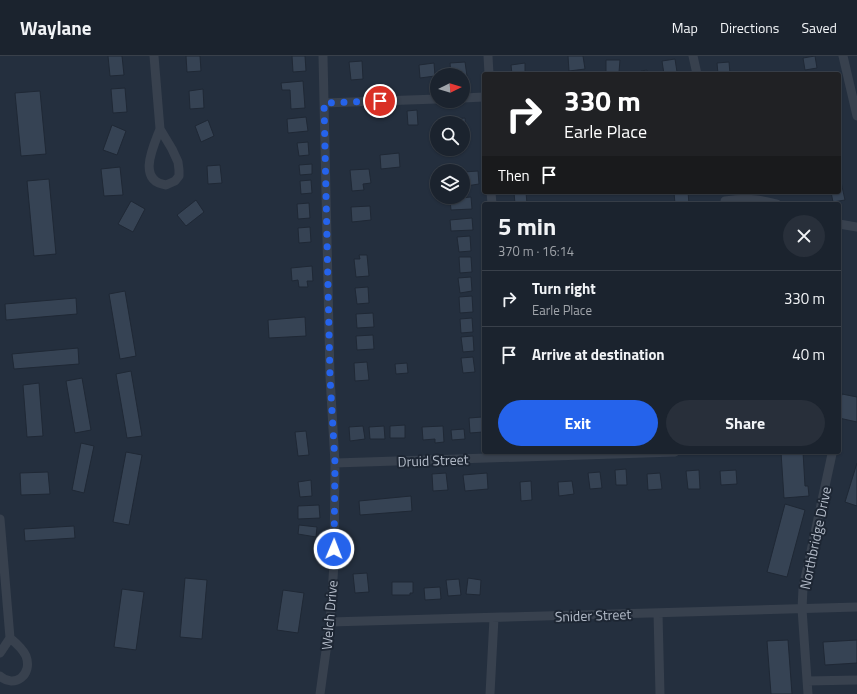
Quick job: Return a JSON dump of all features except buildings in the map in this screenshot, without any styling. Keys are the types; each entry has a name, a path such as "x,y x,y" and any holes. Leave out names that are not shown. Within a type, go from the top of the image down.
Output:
{"street":[{"path":"154,56 160,129 149,157 149,169 150,174 156,182 166,185 175,181 179,176 179,170 178,162 172,149 160,129"},
{"name":"Welch Drive","path":"320,694 330,622 334,564 335,463 330,377 323,56"},
{"path":"488,56 488,72"},
{"path":"693,56 697,72"},
{"path":"843,56 857,116"},
{"path":"470,98 482,97"},
{"path":"324,103 430,99"},
{"path":"729,202 743,198 769,202"},
{"path":"841,224 857,227"},
{"name":"Druid Street","path":"335,463 498,455 557,454"},
{"name":"Northbridge Drive","path":"808,694 802,608 803,588 832,454"},
{"path":"0,519 10,638 26,655 28,661 27,673 23,677 13,681 3,679 0,676"},
{"name":"Snider Street","path":"330,622 857,607"},
{"path":"658,613 660,694"},
{"path":"490,694 494,618"},
{"path":"0,653 10,638"},
{"path":"807,681 857,680"}],"route":[{"path":"334,549 335,463 330,377 324,103 380,101"}]}
